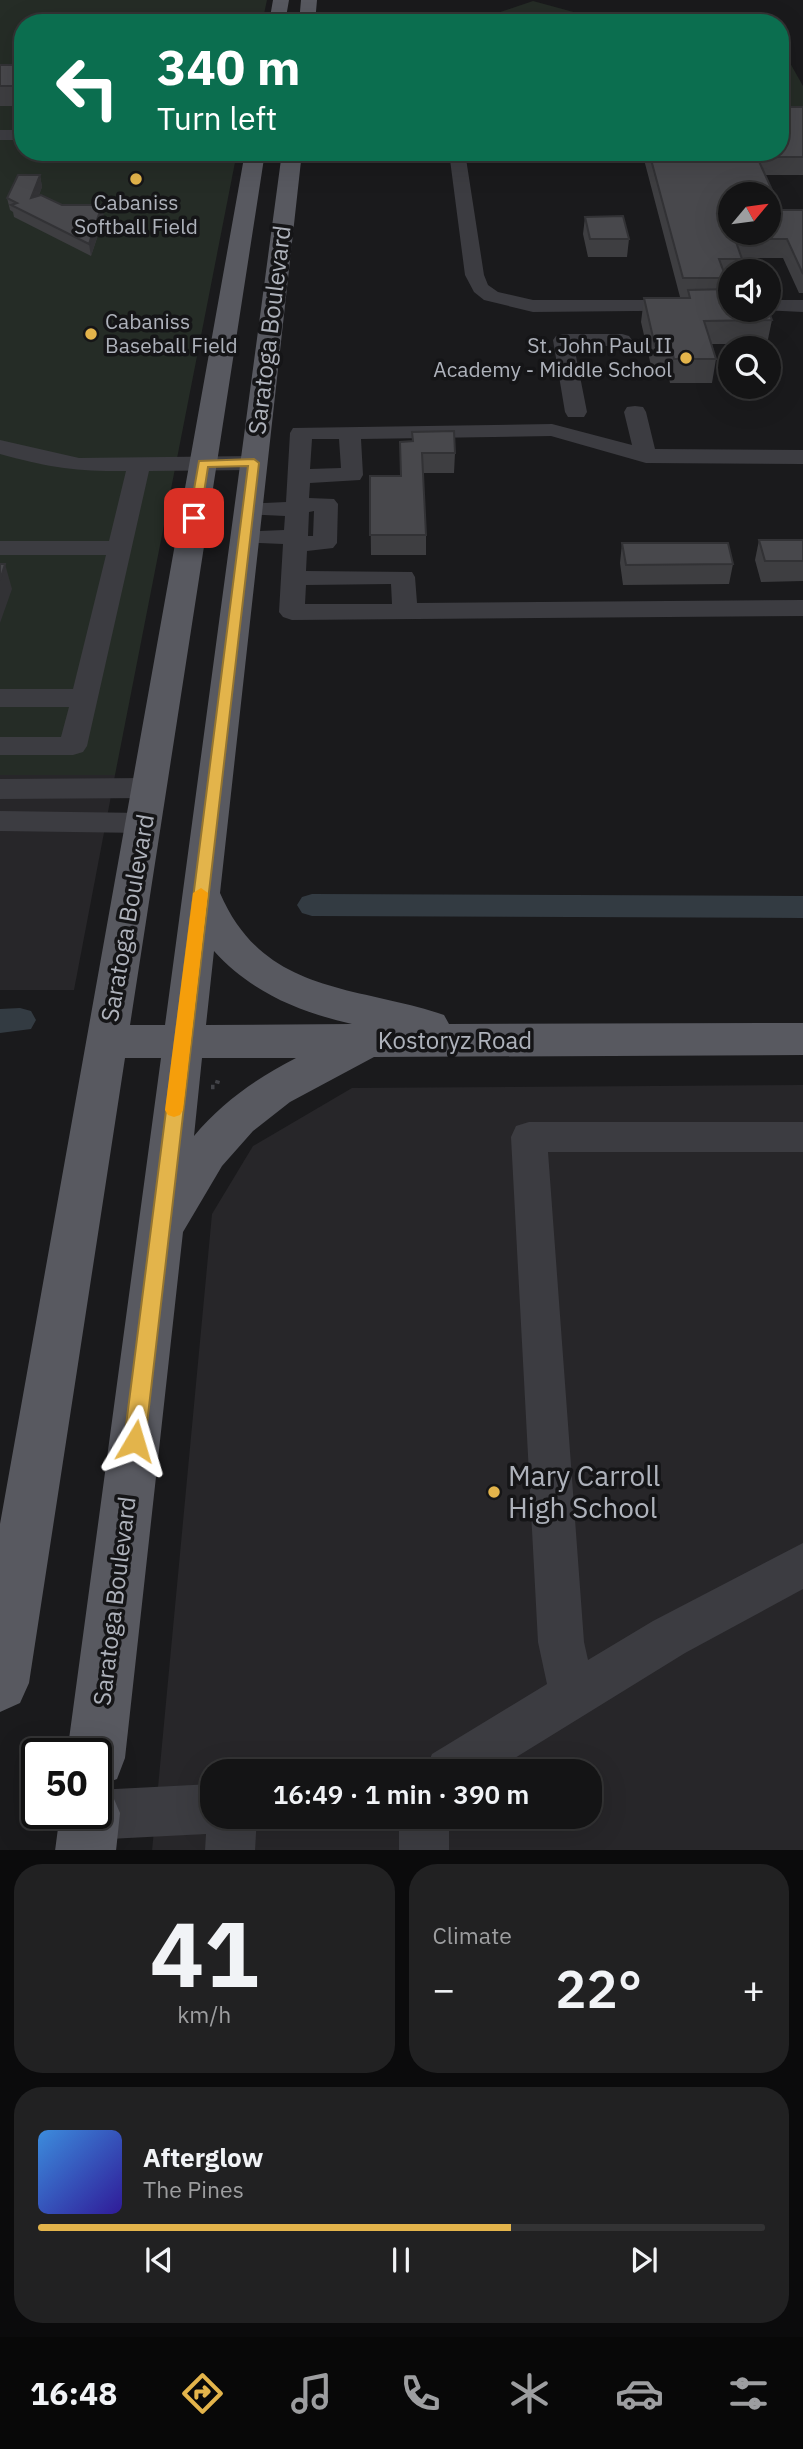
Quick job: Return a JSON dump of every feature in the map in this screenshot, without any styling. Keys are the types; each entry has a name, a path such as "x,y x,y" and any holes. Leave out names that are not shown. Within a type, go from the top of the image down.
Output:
{"main road":[{"name":"Saratoga Boulevard","path":"0,1683 253,161"},
{"name":"Saratoga Boulevard","path":"98,1738 291,161"},
{"path":"201,891 221,934 256,966 286,988 324,1002 497,1041"},
{"name":"Kostoryz Road","path":"107,1042 803,1039"},
{"path":"160,1229 207,1152 240,1116 265,1096 302,1074 370,1041"}],"street":[{"path":"457,161 458,182 463,216 470,239 472,264 476,281 485,293 512,303 533,306 718,306"},
{"path":"781,306 803,306"},
{"path":"576,412 563,340 622,340"},
{"path":"635,412 646,456"},
{"path":"803,457 646,456 552,430 301,433 292,612 803,608"},
{"path":"299,476 352,475 350,432"},
{"path":"0,447 59,463 254,463"},
{"path":"0,746 73,746 139,464"},
{"path":"248,523 297,507"},
{"path":"248,523 295,540"},
{"path":"0,548 119,548"},
{"path":"293,578 403,577 405,611"},
{"path":"0,698 84,698"},
{"path":"0,789 150,789"},
{"path":"0,821 144,823"},
{"path":"573,1695 561,1642 529,1137 803,1137"},
{"path":"469,1759 669,1637 803,1565"},
{"path":"112,1823 200,1811"},
{"path":"230,1850 231,1829"},
{"path":"424,1829 424,1850"}],"shaded area":[{"path":"0,0 267,0 264,14 14,14 14,161 235,161 115,775 0,775"},
{"path":"533,1 581,14 495,14"},
{"path":"789,63 803,86 803,108 789,108"},
{"path":"0,775 115,775 74,990 0,990"},
{"name":"Mary Carroll High School","path":"803,1085 803,1850 152,1850 212,1214 253,1146 352,1088"}],"building":[{"path":"0,65 14,65 14,86 0,86"},
{"path":"789,107 803,107 803,157 789,157"},
{"path":"651,161 759,161 768,182 718,182 718,245 737,245 742,259 718,259 718,278 683,278"},
{"path":"18,175 40,175 31,198 41,195 62,205 102,205 89,244 11,205 17,203 7,198"},
{"path":"781,210 803,210 803,274 787,239 781,239"},
{"path":"623,216 629,239 590,239 585,217"},
{"path":"718,289 718,321 704,321 716,359 674,359 671,346 655,346 644,298 690,298 688,290"},
{"path":"454,431 455,453 422,453 426,535 370,535 370,476 401,476 400,442 413,441 412,432"},
{"path":"759,540 803,540 803,561 765,561"},
{"path":"622,543 728,543 733,564 626,565"},
{"path":"0,564 5,564 0,580"}],"waterway":[{"path":"312,905 803,907"},
{"path":"0,1021 20,1020"}],"slow traffic":[{"path":"174,1110 201,893"}],"place":[{"name":"Cabaniss Softball Field","path":"136,179"},
{"name":"Cabaniss Baseball Field","path":"91,334"},
{"name":"St. John Paul II Academy - Middle School","path":"686,358"},
{"name":"Mary Carroll High School","path":"494,1492"}],"route":[{"path":"135,1441 254,463 203,463 194,518"}]}
